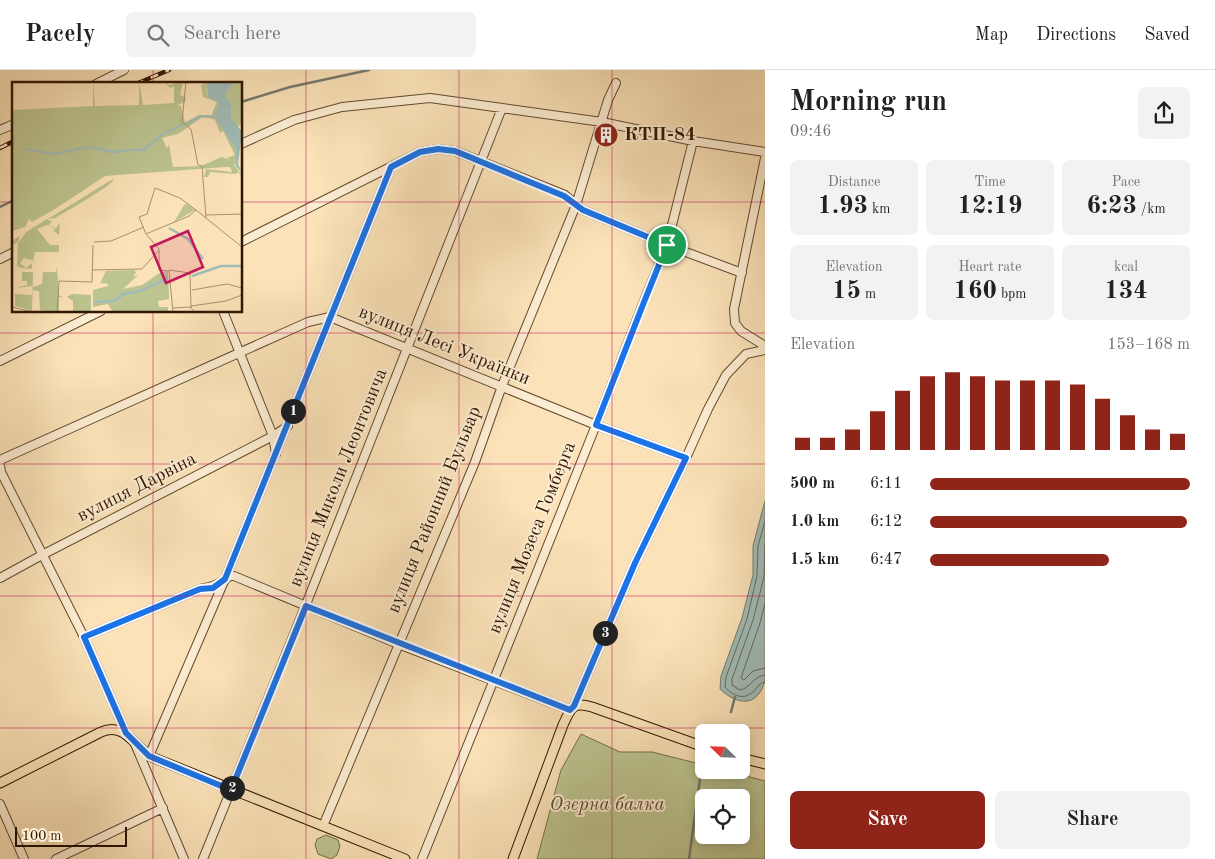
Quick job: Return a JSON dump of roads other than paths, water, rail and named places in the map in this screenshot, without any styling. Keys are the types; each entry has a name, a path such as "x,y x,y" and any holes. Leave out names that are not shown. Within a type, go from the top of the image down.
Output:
{"main road":[{"path":"513,859 572,708 580,703 592,706 695,744"},
{"path":"0,783 106,730 116,729 126,733 149,756 405,859"},
{"path":"750,760 765,764"}],"street":[{"path":"99,82 115,72 124,70"},
{"name":"вулиця Районний Бульвар","path":"323,826 475,462 502,386 576,205 608,100 616,83"},
{"path":"242,144 294,120 342,107 430,98 602,122 693,141 765,152"},
{"name":"вулиця Миколи Леонтовича","path":"203,859 306,606 502,108"},
{"path":"0,130 12,125"},
{"name":"вулиця Мозеса Гомберга","path":"422,859 667,245 693,141"},
{"path":"242,242 420,152 438,149 455,151 564,196 583,210 667,245 742,273"},
{"path":"765,158 734,309 735,323 741,331 765,346"},
{"path":"149,756 288,426 391,167"},
{"path":"0,259 12,253"},
{"path":"0,361 99,312"},
{"path":"222,312 273,436 276,454"},
{"name":"вулиця Лесі Українки","path":"0,460 308,322 330,317 596,425 686,458"},
{"path":"84,637 200,589 213,588 230,576 234,576 398,644 494,681 572,708 635,563 708,408 726,375 746,354 765,350"},
{"name":"вулиця Дарвіна","path":"0,578 42,554 273,436 288,426"},
{"path":"0,466 1,472 84,637 126,733"},
{"path":"134,743 184,859"},
{"path":"0,804 24,859"},
{"path":"56,859 163,808"}],"water":[{"path":"765,501 765,681 757,696 752,700 740,701 720,689 721,676 742,618 753,575 753,546"}],"waterway":[{"path":"242,102 290,87 369,70"},
{"path":"0,207 12,201"},
{"name":"Озерна балка","path":"731,712 735,697"},
{"name":"Озерна балка","path":"689,859 700,779"}],"railway":[{"path":"141,82 169,70"},
{"path":"0,148 12,142"}],"place":[{"name":"КТП-84","path":"606,135"}]}
